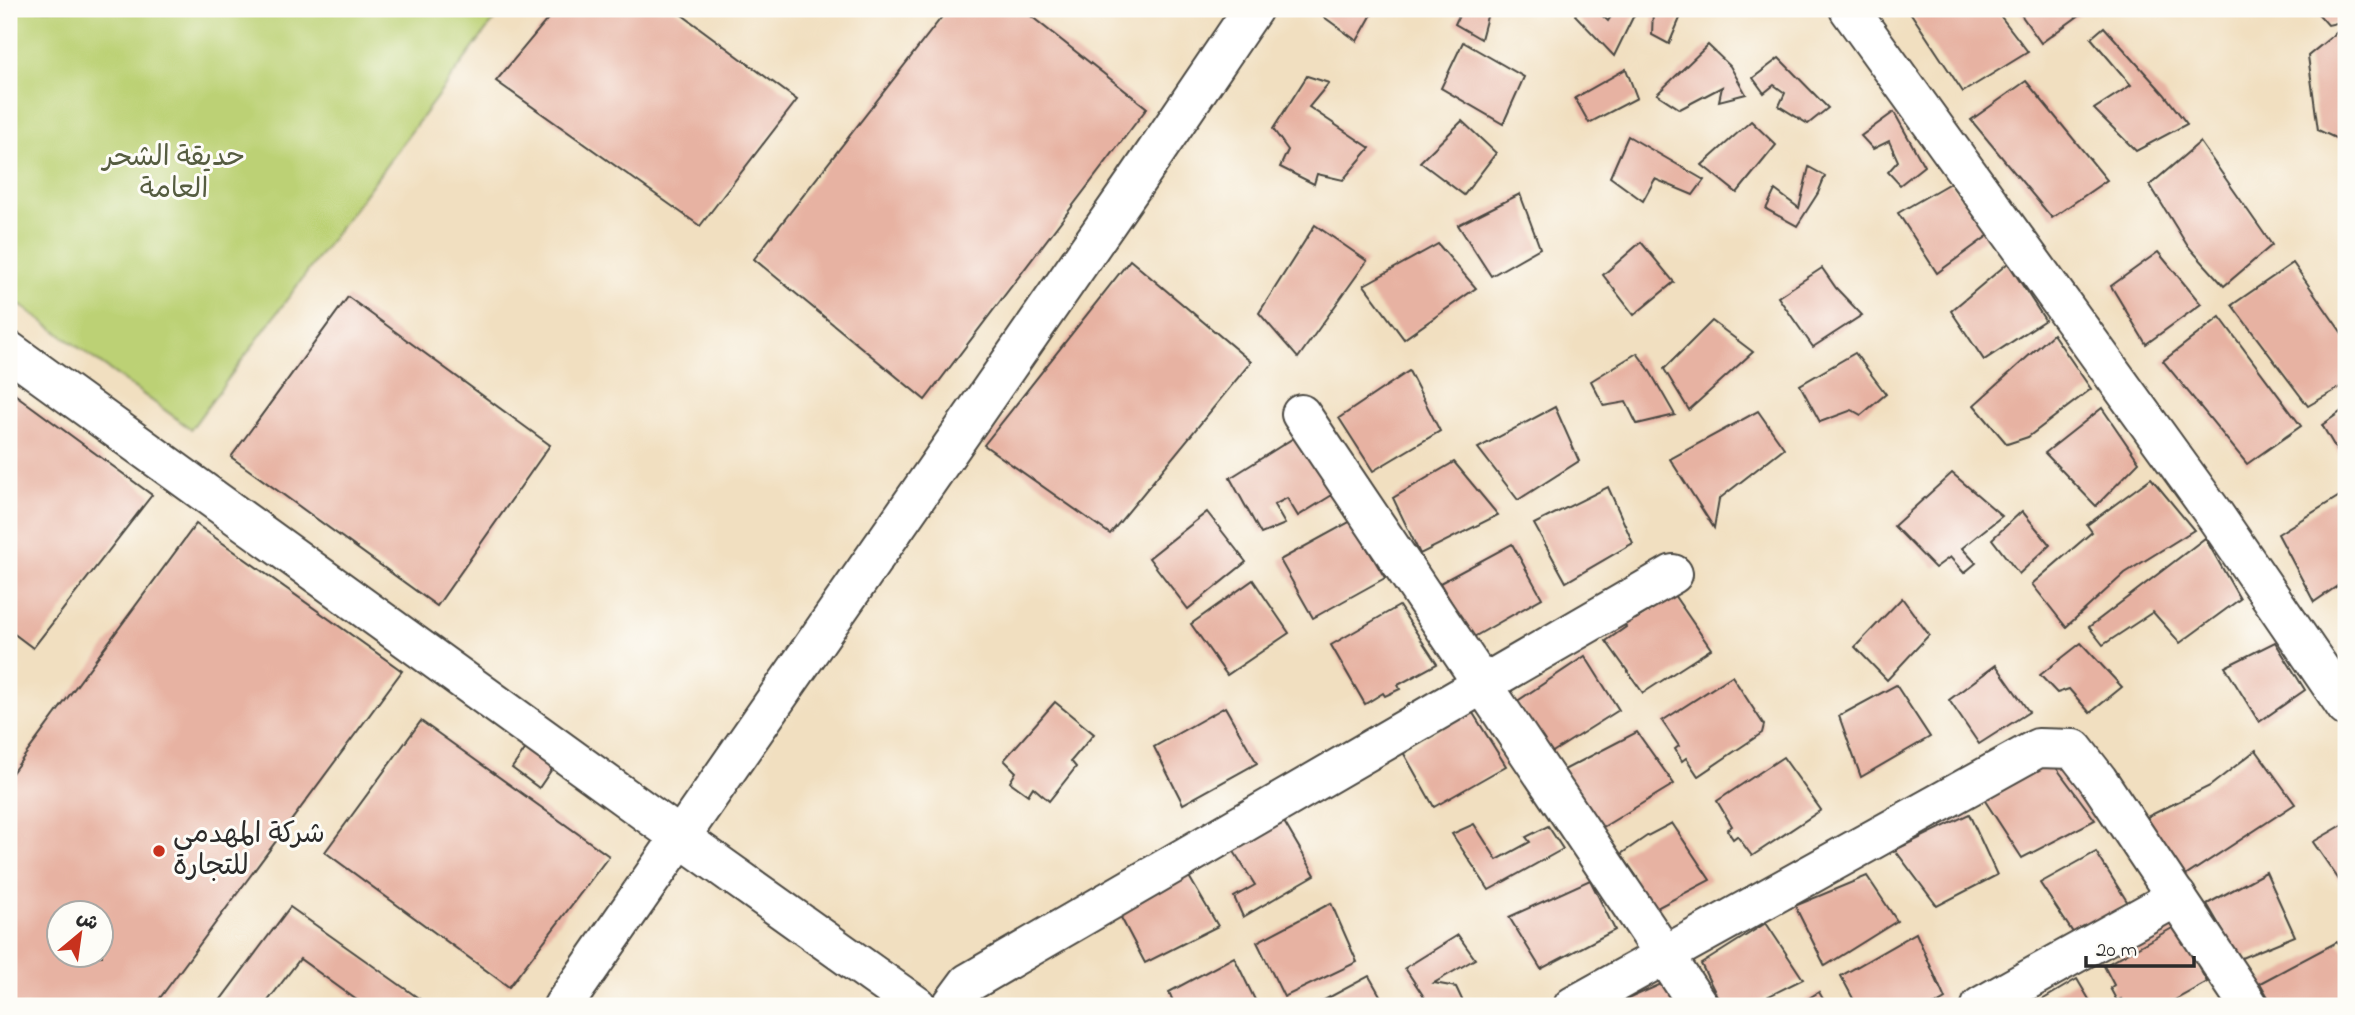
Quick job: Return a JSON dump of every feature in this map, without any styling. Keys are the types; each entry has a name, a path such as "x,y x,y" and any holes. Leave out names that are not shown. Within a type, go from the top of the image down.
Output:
{"street":[{"path":"563,1006 1253,9"},
{"path":"1849,9 2207,506 2346,707"},
{"path":"9,351 917,1006"},
{"path":"1301,414 1699,1006"},
{"path":"951,1006 968,983 1673,574"},
{"path":"1573,1006 2038,748 2074,749 2098,780 2249,1006"},
{"path":"1980,1006 2177,897"}],"green space":[{"name":"حديقة الشحر العامة","path":"9,9 502,9 191,429 9,297"}],"building":[{"path":"556,9 674,9 797,100 700,226 496,81"},
{"path":"948,9 1022,9 1147,108 925,400 754,259"},
{"path":"1313,9 1375,9 1357,41"},
{"path":"1462,9 1489,9 1481,39 1455,24"},
{"path":"1579,9 1595,9 1608,21 1616,9 1636,11 1614,56 1575,15"},
{"path":"1653,9 1684,9 1669,44 1652,35"},
{"path":"1908,9 1995,9 2028,52 1963,92"},
{"path":"2017,9 2088,9 2041,43"},
{"path":"2314,9 2346,9 2346,21 2328,25"},
{"path":"2104,27 2187,124 2136,151 2094,109 2131,85 2091,38"},
{"path":"2341,29 2346,31 2346,143 2318,130 2308,56"},
{"path":"1463,42 1524,77 1503,124 1441,88"},
{"path":"1708,45 1730,66 1746,94 1719,101 1722,87 1680,109 1657,94"},
{"path":"1779,58 1828,108 1808,124 1779,106 1785,93 1774,85 1764,93 1753,78"},
{"path":"1626,69 1637,98 1589,123 1575,98"},
{"path":"1307,76 1329,83 1309,107 1370,148 1343,180 1317,174 1314,184 1280,167 1288,150 1273,129"},
{"path":"2026,81 2107,180 2052,218 1971,120"},
{"path":"1894,112 1924,166 1900,185 1888,172 1898,161 1889,141 1873,149 1861,136"},
{"path":"1462,121 1496,153 1464,195 1420,162"},
{"path":"1751,121 1776,145 1737,193 1702,165"},
{"path":"1628,136 1704,180 1693,195 1655,179 1643,201 1610,177"},
{"path":"2200,142 2272,245 2224,286 2187,245 2150,185"},
{"path":"1809,167 1825,176 1818,193 1797,226 1766,209 1775,190 1799,208"},
{"path":"1950,183 1989,235 1937,273 1898,213"},
{"path":"1520,194 1540,248 1491,276 1458,225"},
{"path":"1315,225 1367,261 1298,358 1259,313"},
{"path":"1641,242 1674,282 1634,315 1603,275"},
{"path":"1438,244 1476,288 1404,339 1364,285"},
{"path":"2158,252 2201,304 2146,344 2111,286"},
{"path":"1130,260 1251,362 1110,534 984,445"},
{"path":"2008,263 2045,320 1984,360 1951,311"},
{"path":"2293,263 2346,339 2346,384 2308,406 2232,305"},
{"path":"1822,268 1836,288 1862,315 1813,347 1778,297"},
{"path":"348,297 550,445 437,606 231,457"},
{"path":"2220,317 2301,426 2247,464 2163,361"},
{"path":"1712,321 1753,352 1689,410 1664,369"},
{"path":"2053,334 2091,389 2028,437 2007,444 1974,405"},
{"path":"1637,353 1675,415 1637,424 1626,402 1604,406 1591,381"},
{"path":"1855,353 1886,394 1861,415 1852,410 1820,422 1800,385"},
{"path":"1409,371 1440,431 1373,471 1339,418"},
{"path":"9,390 152,495 33,648 9,630"},
{"path":"1555,407 1579,461 1518,500 1478,448"},
{"path":"2102,408 2139,462 2096,506 2045,453"},
{"path":"2346,408 2346,466 2322,425"},
{"path":"1758,411 1784,448 1719,499 1714,528 1670,459"},
{"path":"1300,434 1337,492 1298,516 1287,498 1274,505 1285,524 1261,534 1230,478"},
{"path":"1454,462 1498,515 1420,554 1393,498"},
{"path":"1952,473 2002,516 1962,548 1976,563 1964,573 1950,557 1935,568 1894,526"},
{"path":"2151,478 2194,530 2125,573 2066,627 2032,584 2092,532 2087,525"},
{"path":"1608,487 1633,543 1566,582 1534,524"},
{"path":"2346,492 2346,580 2314,602 2278,534"},
{"path":"2022,511 2050,545 2019,574 1992,539"},
{"path":"1207,512 1246,562 1188,609 1149,558"},
{"path":"1351,521 1385,578 1313,618 1280,560"},
{"path":"196,524 402,671 154,1006 18,1006 9,1000 9,777"},
{"path":"2205,538 2240,599 2180,643 2153,612 2103,645 2089,627"},
{"path":"1512,544 1542,598 1472,638 1440,583"},
{"path":"1253,580 1289,633 1227,675 1191,624"},
{"path":"1674,595 1711,649 1643,693 1606,641 1626,627 1622,622 1634,614 1636,619"},
{"path":"1902,598 1929,635 1887,680 1855,647"},
{"path":"1399,606 1437,664 1398,685 1400,689 1385,696 1383,693 1365,704 1331,645"},
{"path":"2275,642 2305,690 2259,722 2225,667"},
{"path":"2081,643 2122,687 2090,713 2069,689 2057,693 2040,675"},
{"path":"1585,656 1619,710 1551,753 1516,702"},
{"path":"1996,665 2029,712 1979,744 1949,700"},
{"path":"1732,676 1764,725 1762,733 1698,776 1686,758 1682,761 1675,749 1679,746 1662,721"},
{"path":"1896,685 1930,737 1861,777 1839,716"},
{"path":"1055,702 1094,734 1071,761 1076,767 1049,801 1033,787 1028,795 1010,782 1016,772 1004,760"},
{"path":"1225,707 1257,763 1183,804 1154,747"},
{"path":"1471,710 1506,766 1434,807 1403,752"},
{"path":"421,721 609,856 509,987 325,852"},
{"path":"1637,732 1674,784 1600,829 1564,770"},
{"path":"527,747 554,766 539,788 512,768"},
{"path":"2256,750 2295,804 2182,878 2147,817 2210,786"},
{"path":"1783,757 1821,810 1752,856 1737,836 1733,839 1727,830 1732,826 1717,801"},
{"path":"2052,762 2095,820 2022,858 1978,790"},
{"path":"1969,814 1997,875 1937,906 1895,850"},
{"path":"1280,815 1315,875 1243,917 1234,897 1255,885 1228,842"},
{"path":"1672,823 1710,880 1655,909 1631,881 1637,877 1621,854"},
{"path":"2346,823 2346,890 2313,842"},
{"path":"1474,824 1497,860 1530,842 1526,837 1548,826 1563,849 1489,890 1452,834"},
{"path":"2096,852 2128,903 2076,937 2040,883"},
{"path":"1184,868 1218,926 1145,963 1117,910"},
{"path":"2266,872 2295,936 2239,959 2207,904"},
{"path":"1867,876 1897,921 1825,966 1795,906"},
{"path":"1590,880 1615,930 1541,969 1509,917"},
{"path":"1331,903 1357,962 1284,997 1257,942"},
{"path":"290,907 424,1002 422,1006 365,1006 300,959 264,1006 216,1006"},
{"path":"1766,923 1803,979 1749,1006 1722,1006 1701,964"},
{"path":"2176,926 2207,982 2164,1006 2126,1006 2121,999 2117,1001 2110,988 2114,985 2104,966"},
{"path":"1916,933 1945,999 1933,1006 1857,1006 1841,976"},
{"path":"1458,935 1475,959 1434,983 1456,987 1465,1006 1430,1006 1405,968"},
{"path":"2337,942 2346,952 2345,1006 2273,1006 2260,983"},
{"path":"1234,957 1258,1006 1175,1006 1169,992"},
{"path":"1369,976 1386,1006 1313,1006"},
{"path":"2077,979 2093,1006 2032,1006"},
{"path":"1668,981 1678,1006 1612,1006"},
{"path":"1819,992 1827,1006 1796,1006"}],"place":[{"name":"شركة المهدمي للتجارة","path":"159,851"}]}
